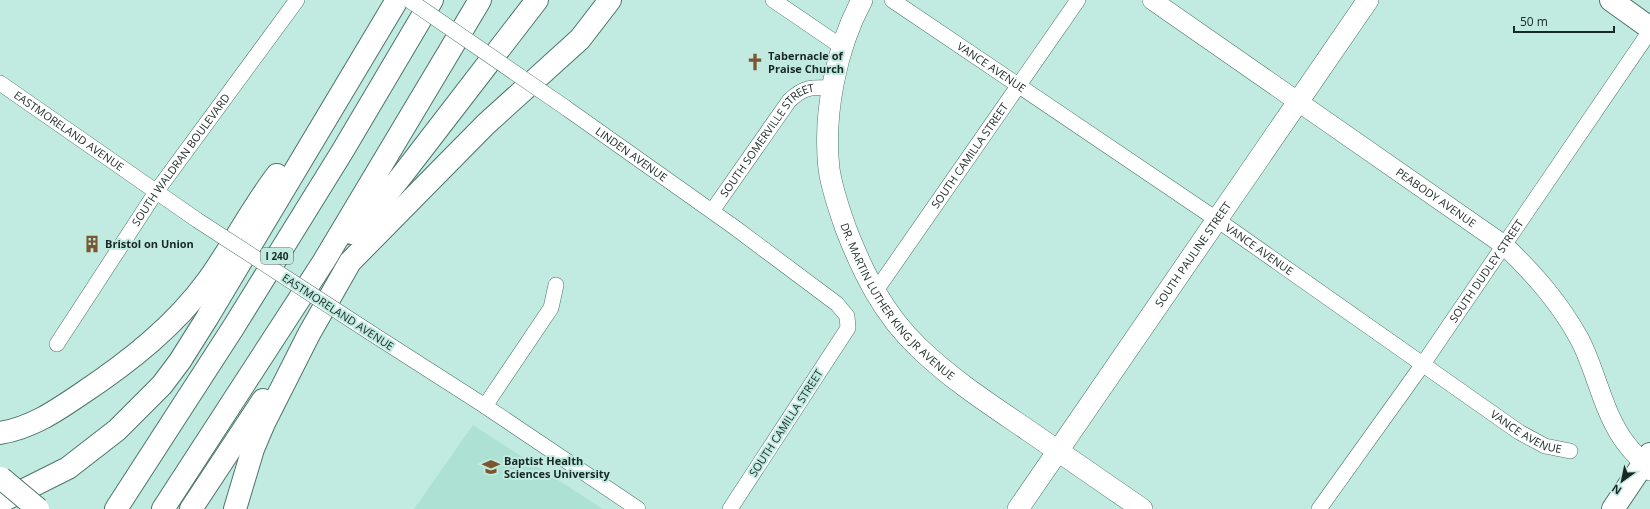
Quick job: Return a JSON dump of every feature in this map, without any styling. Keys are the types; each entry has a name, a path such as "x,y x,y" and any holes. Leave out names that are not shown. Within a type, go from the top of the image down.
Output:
{"main road":[{"path":"0,502 68,468 117,430 162,385 180,361 207,318 397,0"},
{"name":"I 240","path":"116,509 233,328 342,152 432,0"},
{"path":"163,509 324,261 480,0"},
{"path":"324,261 378,204 537,0"},
{"path":"235,509 252,449 309,334 350,262 486,124 580,39 610,0"},
{"name":"DR. MARTIN LUTHER KING JR AVENUE","path":"862,0 846,34 842,47 833,88 828,144 829,168 835,199 860,266 875,292 903,331 919,348 962,385 1142,509"},
{"name":"SOUTH PAULINE STREET","path":"1018,509 1368,0"},
{"path":"1611,0 1650,30"},
{"path":"0,433 31,424 68,403 108,376 149,344 173,322 209,279 265,190 355,70"},
{"path":"192,509 268,392 309,334"},
{"path":"1613,509 1648,463"},
{"path":"1,478 38,509"}],"street":[{"name":"SOUTH WALDRAN BOULEVARD","path":"57,344 156,192 297,0"},
{"name":"LINDEN AVENUE","path":"409,0 712,211 837,304 847,316"},
{"path":"773,0 842,47"},
{"name":"VANCE AVENUE","path":"892,0 1017,86 1216,219 1533,440 1545,446 1570,451"},
{"name":"SOUTH CAMILLA STREET","path":"875,292 1078,0"},
{"name":"PEABODY AVENUE","path":"1152,0 1298,100 1504,245 1536,276 1558,304 1580,341 1610,414 1622,438 1648,463"},
{"name":"SOUTH DUDLEY STREET","path":"1319,509 1423,364 1650,30"},
{"name":"EASTMORELAND AVENUE","path":"0,83 156,192 485,406 638,509"},
{"name":"SOUTH SOMERVILLE STREET","path":"712,211 789,101 804,88 833,88"},
{"path":"485,406 551,308 556,285"},
{"name":"SOUTH CAMILLA STREET","path":"730,509 848,328 847,316"}],"shaded area":[{"name":"Baptist Health Sciences University","path":"473,425 603,509 414,509"}],"place":[{"name":"Tabernacle of Praise Church","path":"755,62"},
{"name":"Bristol on Union","path":"92,244"},
{"name":"Baptist Health Sciences University","path":"491,467"}]}
